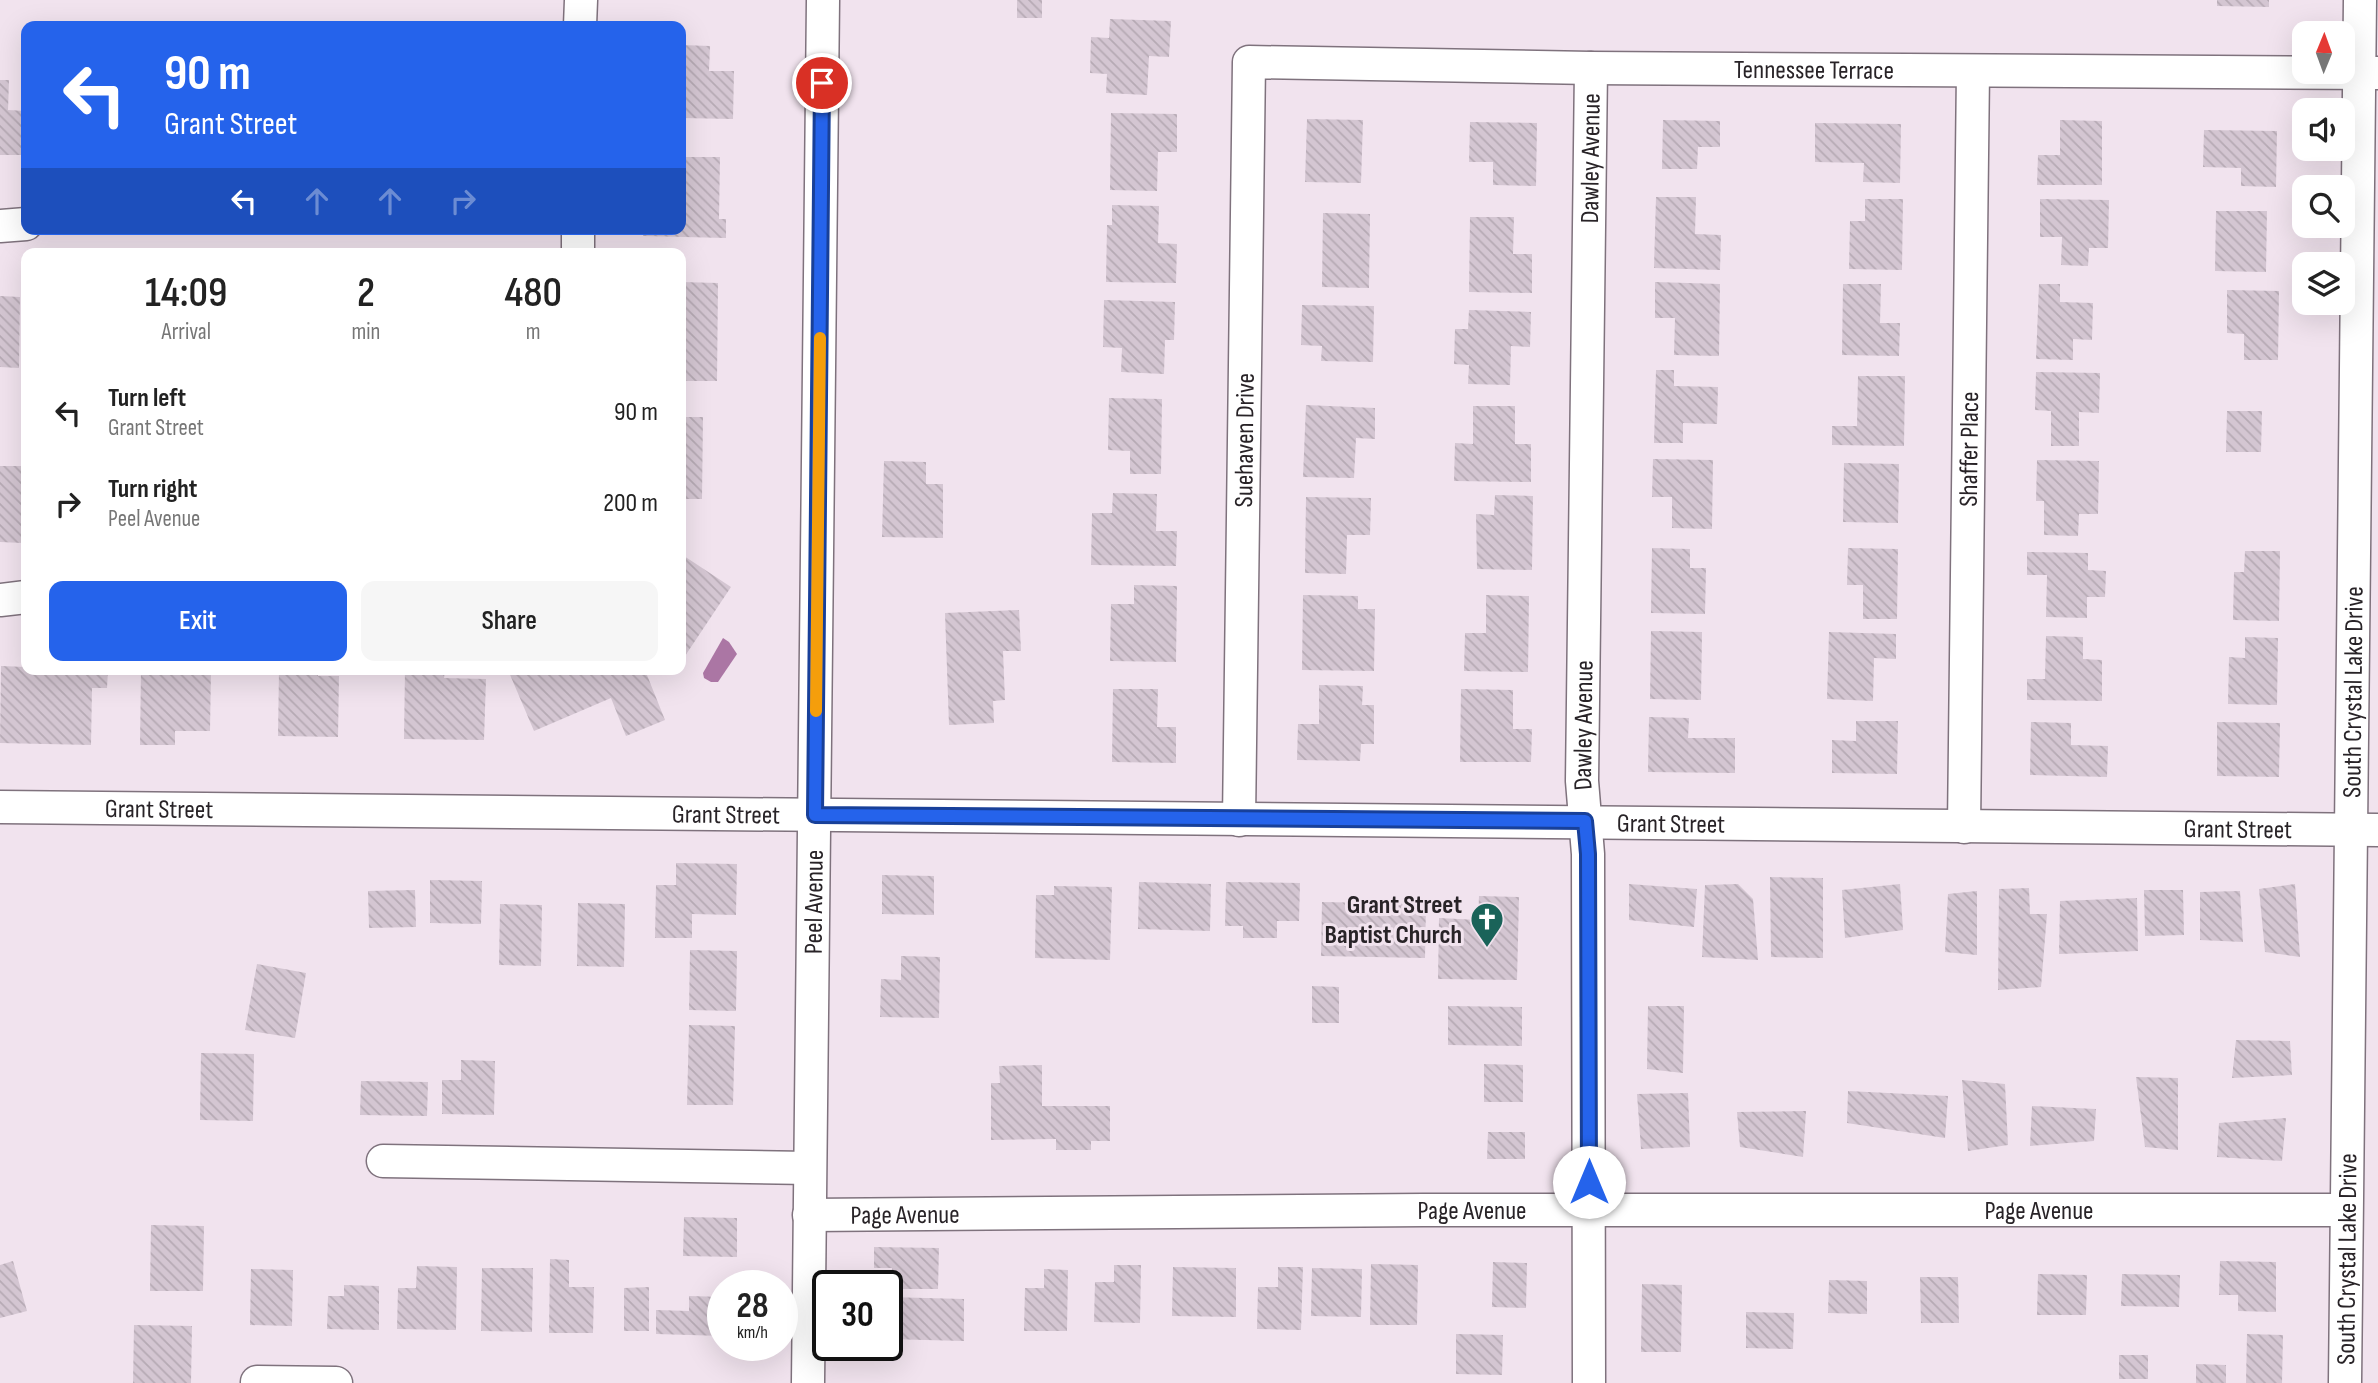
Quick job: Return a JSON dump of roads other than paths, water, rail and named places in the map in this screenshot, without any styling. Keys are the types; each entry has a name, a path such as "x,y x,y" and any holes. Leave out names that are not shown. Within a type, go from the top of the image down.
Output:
{"street":[{"path":"580,0 580,21"},
{"name":"Peel Avenue","path":"808,1383 823,0"},
{"name":"South Crystal Lake Drive","path":"2345,1383 2346,1210 2365,830 2369,73 2360,0"},
{"name":"Tennessee Terrace","path":"1248,62 1591,68 2369,73"},
{"name":"Suehaven Drive","path":"1239,820 1248,62"},
{"name":"Dawley Avenue","path":"1588,1383 1588,868 1582,781 1591,68"},
{"name":"Shaffer Place","path":"1964,827 1973,71"},
{"path":"0,226 21,224"},
{"path":"0,600 21,598"},
{"name":"Grant Street","path":"0,807 2365,830"},
{"path":"383,1161 809,1168"},
{"name":"Page Avenue","path":"808,1215 1589,1209 2346,1210"},
{"path":"257,1382 336,1383"}],"place":[{"name":"Grant Street Baptist Church","path":"1487,949"}]}
